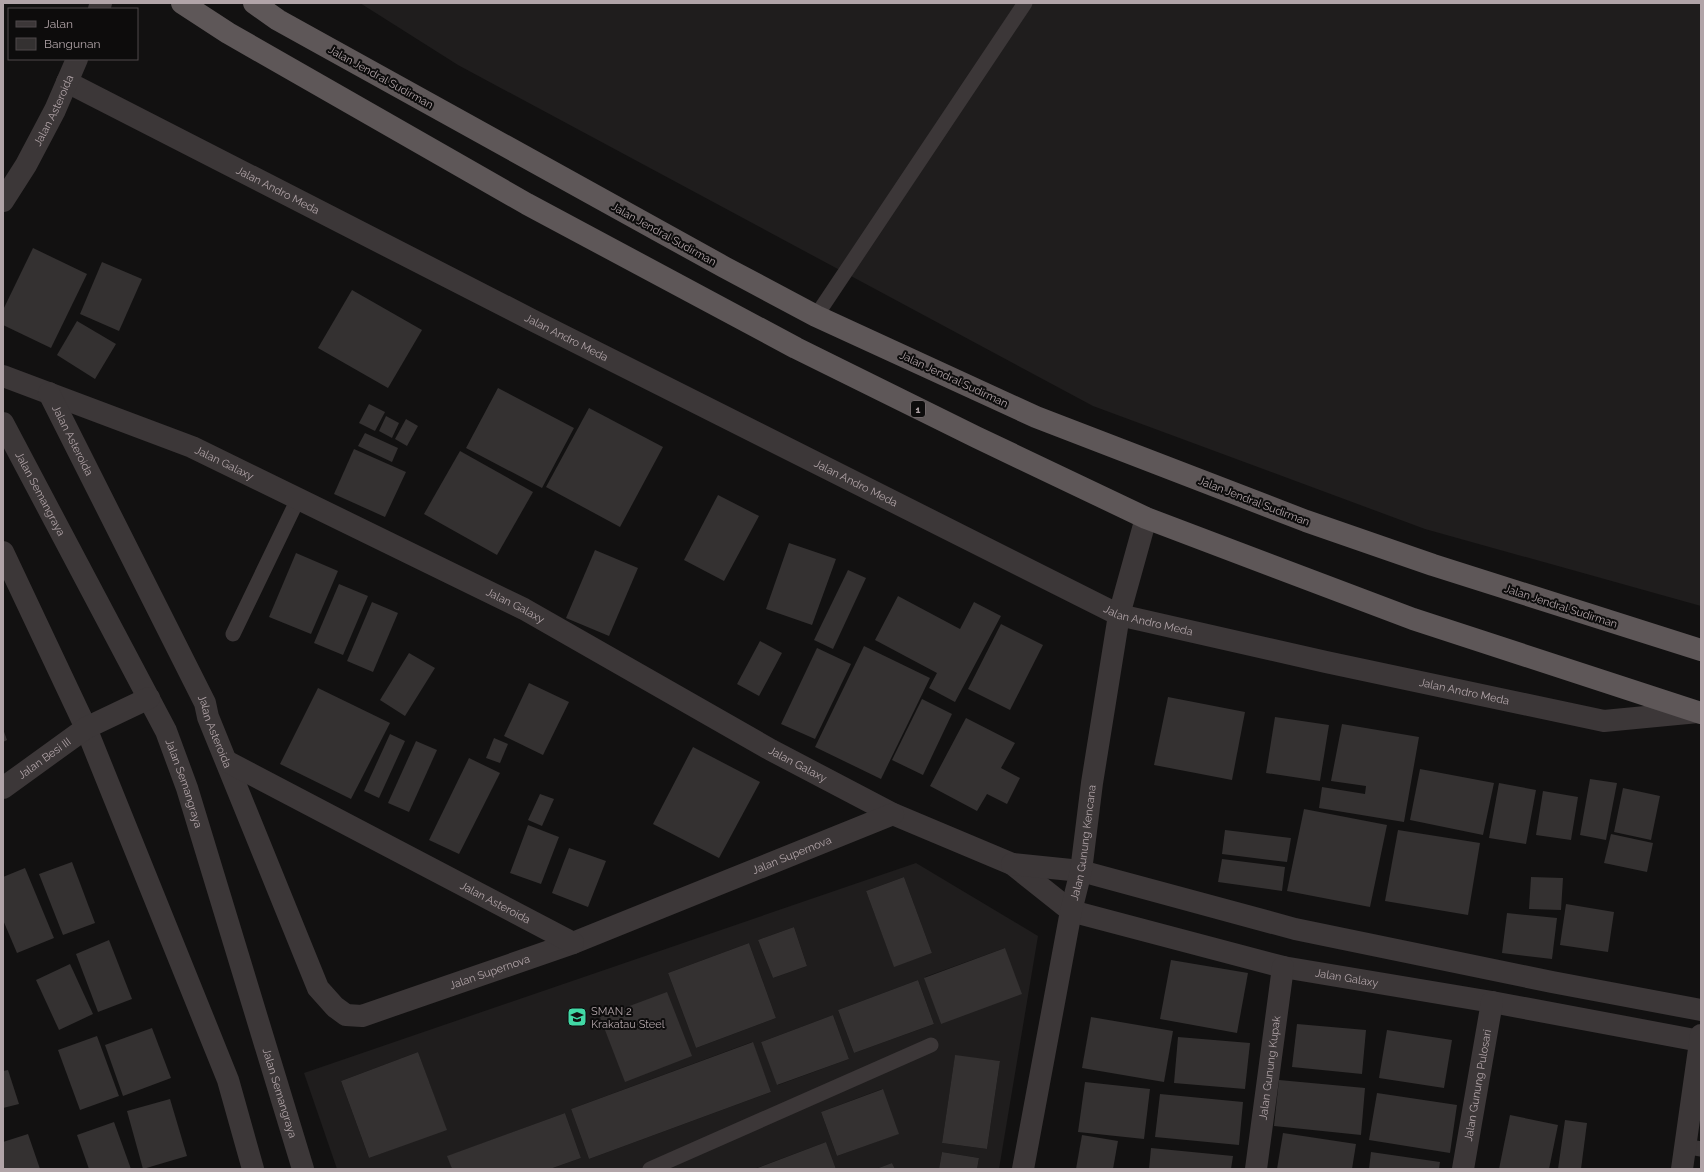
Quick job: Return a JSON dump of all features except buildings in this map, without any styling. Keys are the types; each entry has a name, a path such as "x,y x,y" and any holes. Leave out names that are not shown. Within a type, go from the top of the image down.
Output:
{"highway":[{"name":"1","path":"182,3 228,33 526,204 796,348 976,437 1146,518 1413,619 1700,713"},
{"name":"Jalan Jendral Sudirman","path":"254,3 278,20 724,267 816,316 1036,417 1306,521 1433,565 1701,650"}],"street":[{"name":"Jalan Asteroida","path":"3,201 26,165 55,110 77,60"},
{"name":"Jalan Andro Meda","path":"67,82 532,320 1119,615 1326,662 1604,721 1700,713"},
{"name":"Jalan Galaxy","path":"4,376 192,447 524,609 771,750 893,814 1012,864 1071,911 1283,966 1700,1038"},
{"name":"Jalan Asteroida","path":"49,393 205,703 208,717 228,762 573,944"},
{"name":"Jalan Semangraya","path":"3,423 166,731 187,788 303,1169"},
{"name":"Jalan Gunung Kencana","path":"1023,1169 1071,911 1081,871 1092,783 1119,615 1146,518"},
{"path":"3,552 86,728 228,1080 253,1169"},
{"name":"Jalan Besi III","path":"3,788 86,728 149,698"},
{"name":"Jalan Supernova","path":"228,762 318,988 335,1007 346,1015 362,1016 573,944 893,814"},
{"name":"Jalan Galaxy","path":"1012,864 1081,871 1295,929 1552,982 1701,1010"},
{"name":"Jalan Gunung Kupak","path":"1256,1169 1283,966"},
{"name":"Jalan Gunung Pulosari","path":"1463,1169 1492,1002"},
{"path":"1682,1169 1692,1147 1700,1038"}],"lane":[{"path":"816,316 1024,3"},
{"path":"233,634 298,498"},
{"path":"650,1169 931,1045"}],"shaded area":[{"path":"360,3 1701,3 1701,606 1425,529 1093,406 458,65"},
{"name":"SMAN 2 Krakatau Steel","path":"916,863 1038,936 999,1169 977,1169 979,1158 942,1152 939,1169 895,1169 892,1163 876,1169 836,1169 826,1142 754,1169 550,1169 581,1158 565,1113 448,1156 452,1169 337,1169 304,1073","holes":["904,877 932,953 894,966 866,891","794,927 807,966 773,978 758,940","749,943 776,1018 696,1048 668,973","1005,948 941,1024 925,977","918,980 934,1024 854,1053 838,1010","833,1015 849,1059 778,1085 761,1042","752,1042 771,1092 589,1159 571,1109","418,1052 446,1129 369,1158 341,1081","955,1056 1000,1061 987,1149 942,1143","882,1089 898,1134 837,1156 821,1112"]}],"place":[{"name":"SMAN 2 Krakatau Steel","path":"577,1017"}]}
